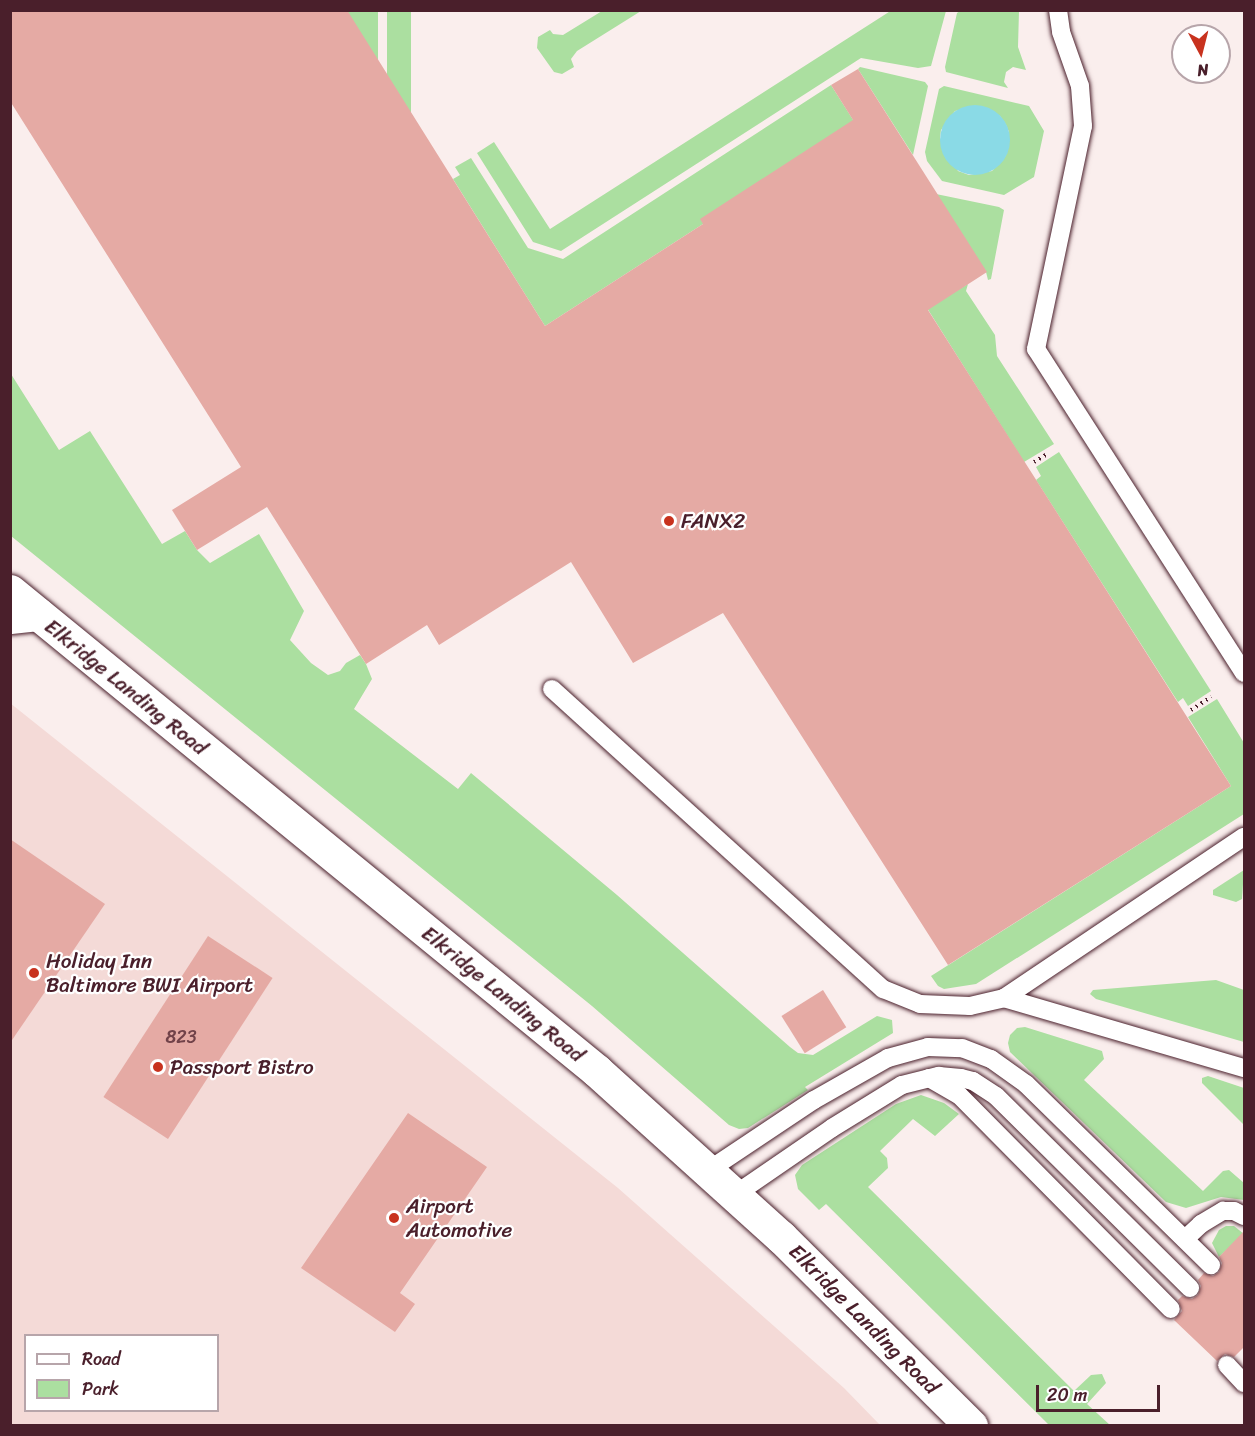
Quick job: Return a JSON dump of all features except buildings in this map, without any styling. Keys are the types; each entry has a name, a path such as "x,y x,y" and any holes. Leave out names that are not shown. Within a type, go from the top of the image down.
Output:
{"street":[{"name":"Elkridge Landing Road","path":"10,591 24,615 597,1071 736,1194 971,1425"}],"lane":[{"path":"1058,10 1061,32 1080,86 1083,126 1036,349 1245,673"},
{"path":"552,689 883,989 920,1004 970,1006 1004,998 1245,837"},
{"path":"1004,998 1245,1068"},
{"path":"710,1170 814,1100 888,1058 928,1047 962,1048 991,1059 1026,1084 1211,1265"},
{"path":"736,1194 888,1092 902,1085 928,1078 950,1076 973,1081 996,1096 1190,1288"},
{"path":"928,1078 958,1095 1171,1309"},
{"path":"1185,1239 1201,1224 1223,1211 1234,1211 1245,1216"},
{"path":"1227,1365 1245,1383"}],"path":[{"path":"1034,462 1049,453"},
{"path":"1191,710 1210,697"}],"shaded area":[{"path":"10,703 618,1188 844,1388 880,1425 11,1425"}],"green space":[{"path":"892,10 946,11 931,66 918,68 861,58 561,251 533,242 477,153 494,142 550,229"},
{"path":"347,11 378,11 378,189 347,189"},
{"path":"387,11 411,11 411,167 387,167"},
{"path":"602,11 641,11 577,51 571,59 574,67 562,74 554,72 537,48 538,37 550,30 553,34 563,35"},
{"path":"960,11 1019,11 1018,47 1026,70 1013,67 1006,72 1004,82 1008,88 946,72 945,67 957,13"},
{"path":"860,67 925,82 928,86 913,155 858,69"},
{"path":"831,85 881,164 703,224 545,326 453,179 460,175 455,167 471,158 528,248 563,259"},
{"path":"944,86 1029,106 1044,131 1034,177 1004,195 942,181 927,161 925,152 939,89","holes":["980,106 1000,116 1009,132 1005,157 992,171 969,175 958,171 940,138 941,130 955,111"]},
{"path":"936,194 1004,210 991,279 988,280 986,272"},
{"path":"968,284 966,291 995,335 997,356 1054,444 1024,462 927,308"},
{"path":"11,374 59,450 90,431 162,544 185,531 197,550 210,563 259,534 304,611 290,640 311,663 328,675 340,671 346,663 360,655 366,664 372,679 354,709 458,789 471,773 617,895 798,1053 813,1055 877,1016 892,1020 893,1033 805,1087 808,1090 748,1128 739,1129 729,1125 592,1006 11,536"},
{"path":"1059,452 1211,691 1188,706 1183,698 1178,702 1036,480 1041,476 1036,467"},
{"path":"1217,699 1244,743 1244,814 976,984 944,989 938,986 931,976 1231,786 1188,717"},
{"path":"1244,870 1242,899 1236,902 1213,895 1213,890"},
{"path":"1216,980 1244,990 1244,1042 1096,999 1090,994 1093,990"},
{"path":"1025,1027 1102,1051 1104,1059 1084,1080 1203,1191 1223,1171 1229,1170 1244,1183 1244,1200 1221,1197 1186,1208 1166,1202 1010,1052 1008,1043 1010,1035 1017,1028"},
{"path":"1208,1076 1244,1088 1244,1125 1202,1083 1202,1078"},
{"path":"921,1095 944,1103 959,1114 935,1136 913,1119 880,1151 887,1158 888,1168 868,1187 1074,1391 1091,1375 1102,1374 1106,1383 1087,1404 1110,1425 1049,1425 826,1204 819,1210 798,1189 795,1175 802,1165 896,1104"},
{"path":"1226,1226 1234,1226 1244,1234 1219,1257 1212,1243 1219,1230"}],"water":[{"path":"975,105 988,108 1000,115 1007,127 1010,140 1007,153 1000,165 988,172 975,175 962,172 950,165 943,153 940,140 943,127 950,115 962,108"}],"place":[{"name":"FANX2","path":"669,521"},
{"name":"Holiday Inn Baltimore BWI Airport","path":"34,973"},
{"name":"Passport Bistro","path":"158,1067"},
{"name":"Airport Automotive","path":"394,1218"}]}
